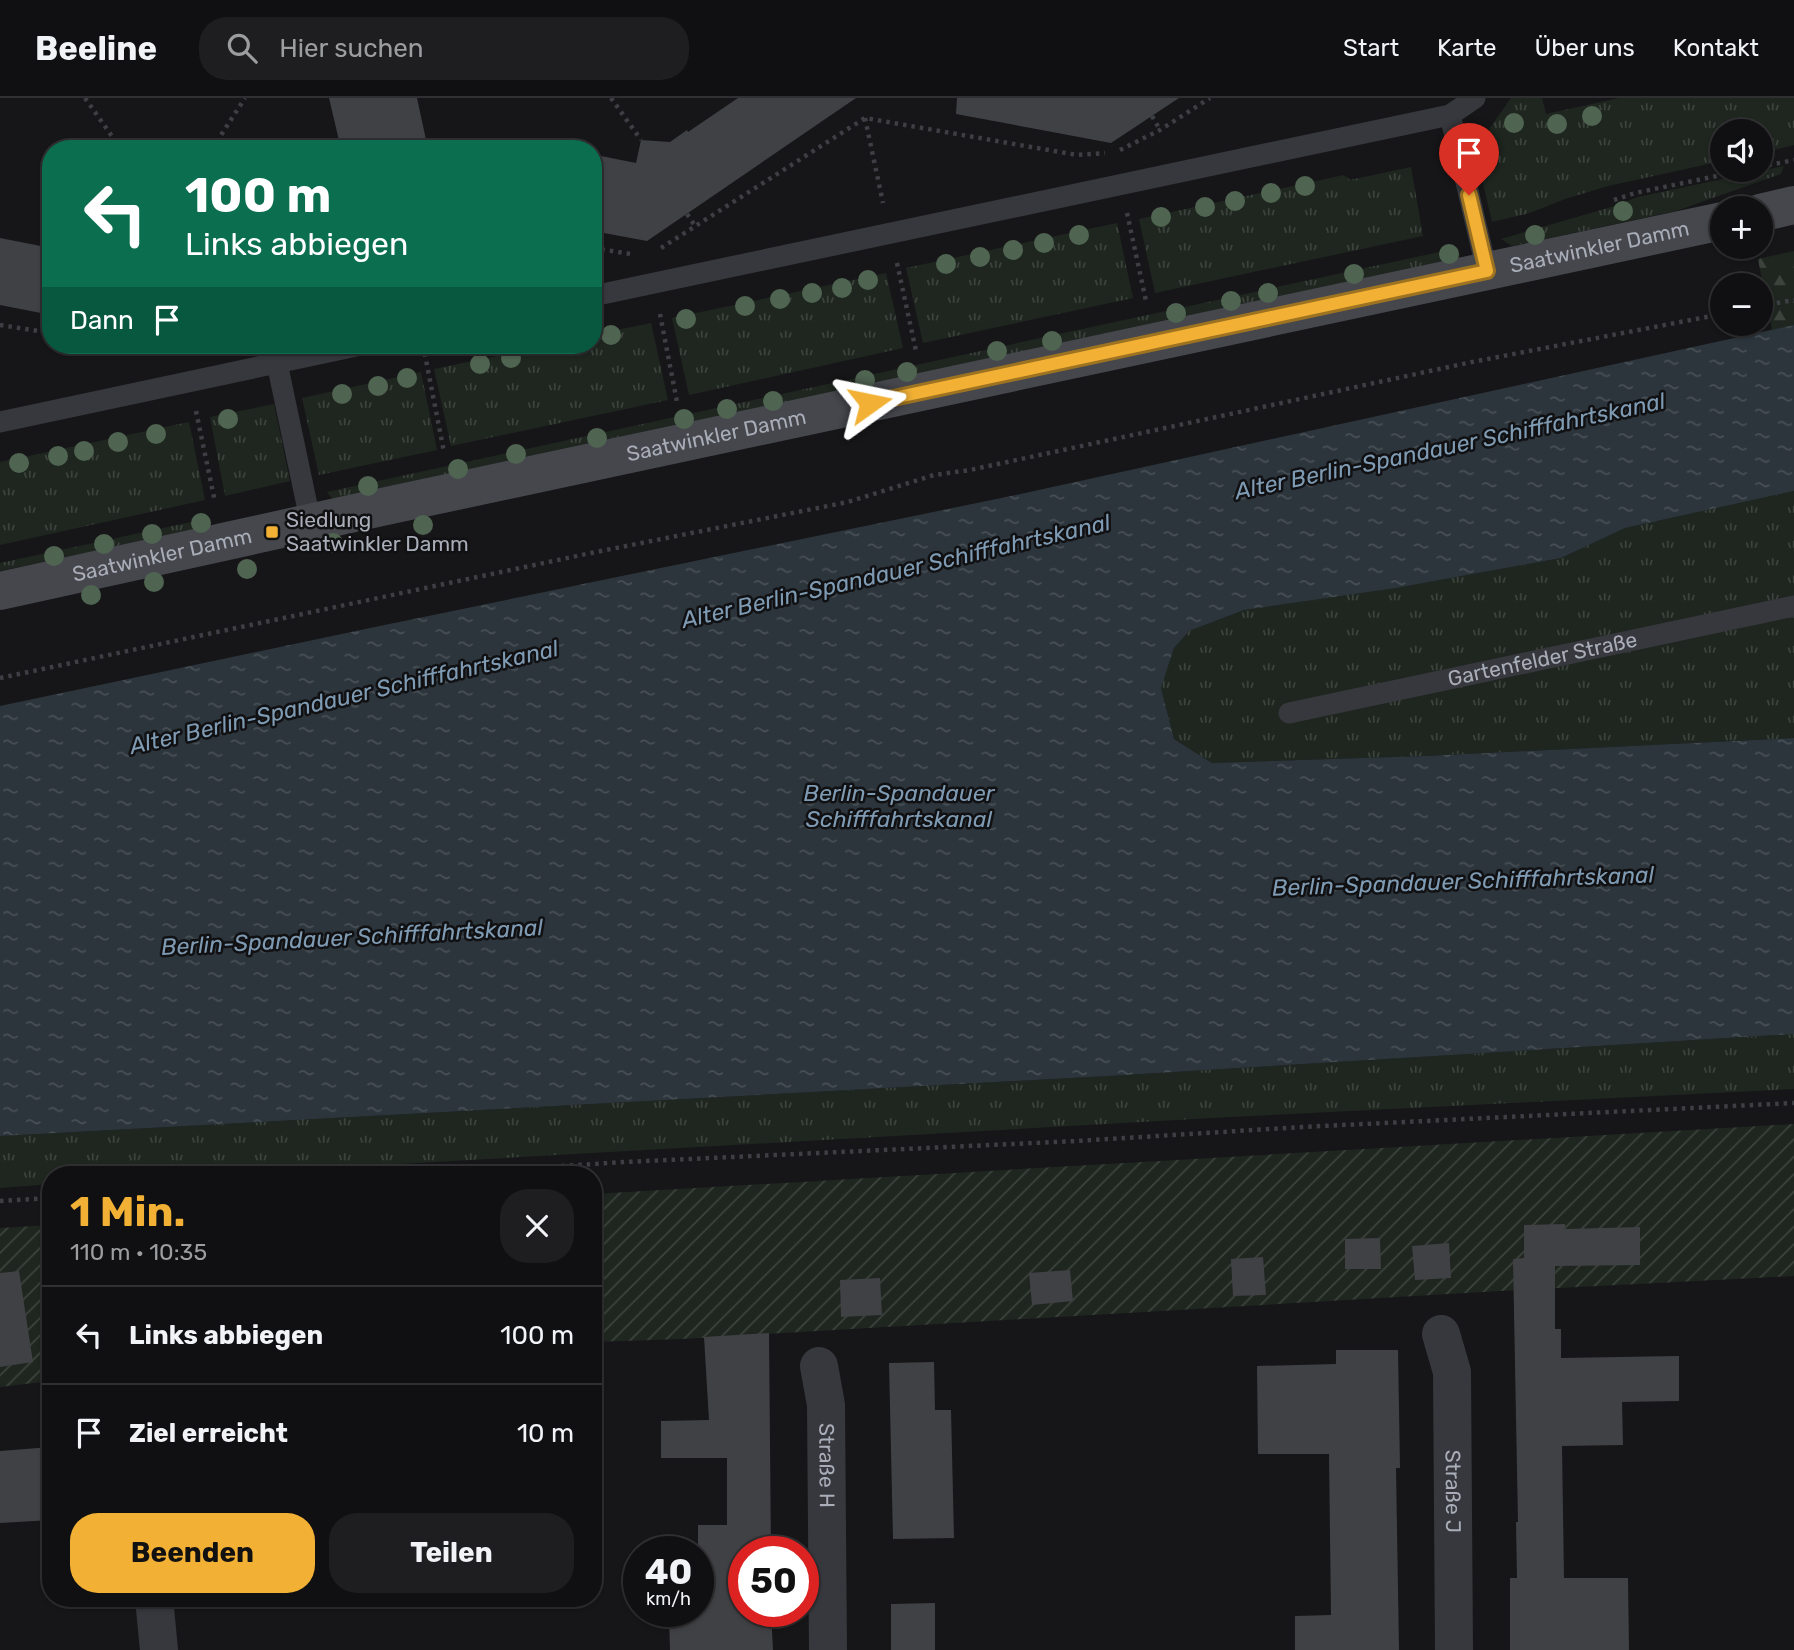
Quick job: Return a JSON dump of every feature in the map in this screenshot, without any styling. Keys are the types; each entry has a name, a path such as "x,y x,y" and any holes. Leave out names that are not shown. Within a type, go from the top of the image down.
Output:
{"main road":[{"path":"1773,210 1794,205"},
{"name":"Saatwinkler Damm","path":"0,591 404,502 1710,224"}],"street":[{"name":"Straße J","path":"1441,1334 1452,1372 1454,1650"},
{"name":"Straße H","path":"818,1366 826,1405 828,1650"},
{"path":"155,1607 159,1650"}],"lane":[{"path":"602,294 1450,115 1475,98"},
{"path":"1450,115 1487,271"},
{"path":"0,422 318,354"},
{"path":"276,363 311,524"},
{"name":"Gartenfelder Straße","path":"1289,713 1794,606"}],"path":[{"path":"85,98 115,140"},
{"path":"218,140 245,98"},
{"path":"611,98 640,140"},
{"path":"602,249 648,257 864,118 1077,155 1115,153 1160,131 1210,98"},
{"path":"1152,116 1160,131"},
{"path":"1773,164 1794,159"},
{"path":"1121,185 1146,301"},
{"path":"687,214 695,226"},
{"path":"648,257 677,402"},
{"path":"1773,304 1794,300"},
{"path":"0,678 848,502 934,475 970,470 1472,362 1710,316"},
{"path":"0,325 42,332"},
{"path":"178,354 184,355 217,511"},
{"path":"425,354 444,453"},
{"path":"568,1166 1794,1103"},
{"path":"0,1201 42,1199"}],"green space":[{"path":"1511,98 1542,98 1546,114 1619,98 1794,98 1794,145 1773,150 1773,119 1710,119 1710,164 1608,186 1530,213 1492,222 1475,149"},
{"path":"1784,166 1781,174 1773,177 1773,168"},
{"path":"1411,167 1423,236 1155,293 1139,219 1344,175 1350,180"},
{"path":"1710,182 1758,182 1719,196 1710,196 1710,199 1676,211 1512,246 1501,239 1608,208 1638,197"},
{"path":"1117,223 1133,298 923,343 906,268"},
{"path":"1458,248 1460,258 333,500 327,492"},
{"path":"1794,251 1794,325 1773,330 1773,273 1761,273 1758,259 1773,259 1773,256"},
{"path":"886,273 903,348 689,395 672,318"},
{"path":"651,323 668,400 451,446 434,369 506,354 602,354 602,333"},
{"path":"421,372 437,450 319,475 302,398"},
{"path":"274,404 290,481 225,496 210,417"},
{"path":"189,422 205,500 0,545 0,462"},
{"path":"1794,491 1794,738 1425,756 1212,763 1174,739 1161,688 1174,648 1189,631 1244,610 1396,588 1561,558 1625,528"},
{"path":"205,519 208,527 0,571 0,563"},
{"path":"1794,1034 1794,1089 1230,1117 363,1166 42,1166 42,1185 0,1188 0,1136 1108,1076"},
{"path":"1794,1124 1794,1276 602,1342 602,1193"},
{"path":"42,1226 42,1382 0,1387 0,1228"}],"water":[{"name":"Berlin-Spandauer Schifffahrtskanal","path":"1794,325 1794,491 1625,528 1561,558 1396,588 1244,610 1189,631 1174,648 1161,688 1174,739 1212,763 1425,756 1794,738 1794,1034 1108,1076 0,1136 0,706 1011,496 1744,336 1773,336 1773,330"}],"building":[{"path":"329,98 417,98 426,140 339,140"},
{"path":"738,98 856,98 647,241 602,233 602,156 636,163 641,140 670,142 687,130 688,132"},
{"path":"957,98 1179,98 1111,143 956,114"},
{"path":"0,238 42,246 42,313 0,305"},
{"path":"1565,1224 1565,1229 1640,1227 1640,1265 1555,1266 1555,1329 1561,1329 1561,1358 1679,1356 1679,1401 1622,1402 1623,1445 1562,1446 1564,1578 1628,1578 1629,1650 1510,1650 1510,1578 1517,1578 1518,1522 1513,1259 1524,1258 1524,1225"},
{"path":"1380,1238 1381,1269 1345,1269 1345,1239"},
{"path":"1449,1243 1451,1278 1415,1280 1412,1246"},
{"path":"1263,1257 1266,1295 1233,1296 1231,1259"},
{"path":"1070,1270 1073,1301 1032,1305 1029,1273"},
{"path":"19,1271 33,1362 0,1367 0,1273"},
{"path":"880,1278 882,1315 841,1317 840,1280"},
{"path":"769,1333 771,1536 728,1536 728,1627 772,1627 773,1650 670,1650 669,1627 714,1627 714,1536 698,1536 698,1525 727,1525 727,1458 661,1458 661,1421 709,1420 704,1337"},
{"path":"1336,1350 1398,1350 1400,1468 1396,1468 1399,1650 1295,1650 1295,1616 1331,1615 1329,1454 1258,1454 1257,1366 1336,1364"},
{"path":"934,1362 935,1410 951,1410 954,1538 893,1539 889,1363"},
{"path":"42,1448 42,1521 0,1523 0,1451"},
{"path":"935,1603 935,1650 891,1650 891,1604"}],"place":[{"name":"Siedlung Saatwinkler Damm","path":"272,532"}],"route":[{"path":"870,403 1487,271 1469,195"}],"water label":[{"name":"Alter Berlin-Spandauer Schifffahrtskanal","path":"1450,446"},
{"name":"Alter Berlin-Spandauer Schifffahrtskanal","path":"896,571"},
{"name":"Alter Berlin-Spandauer Schifffahrtskanal","path":"344,697"}]}
